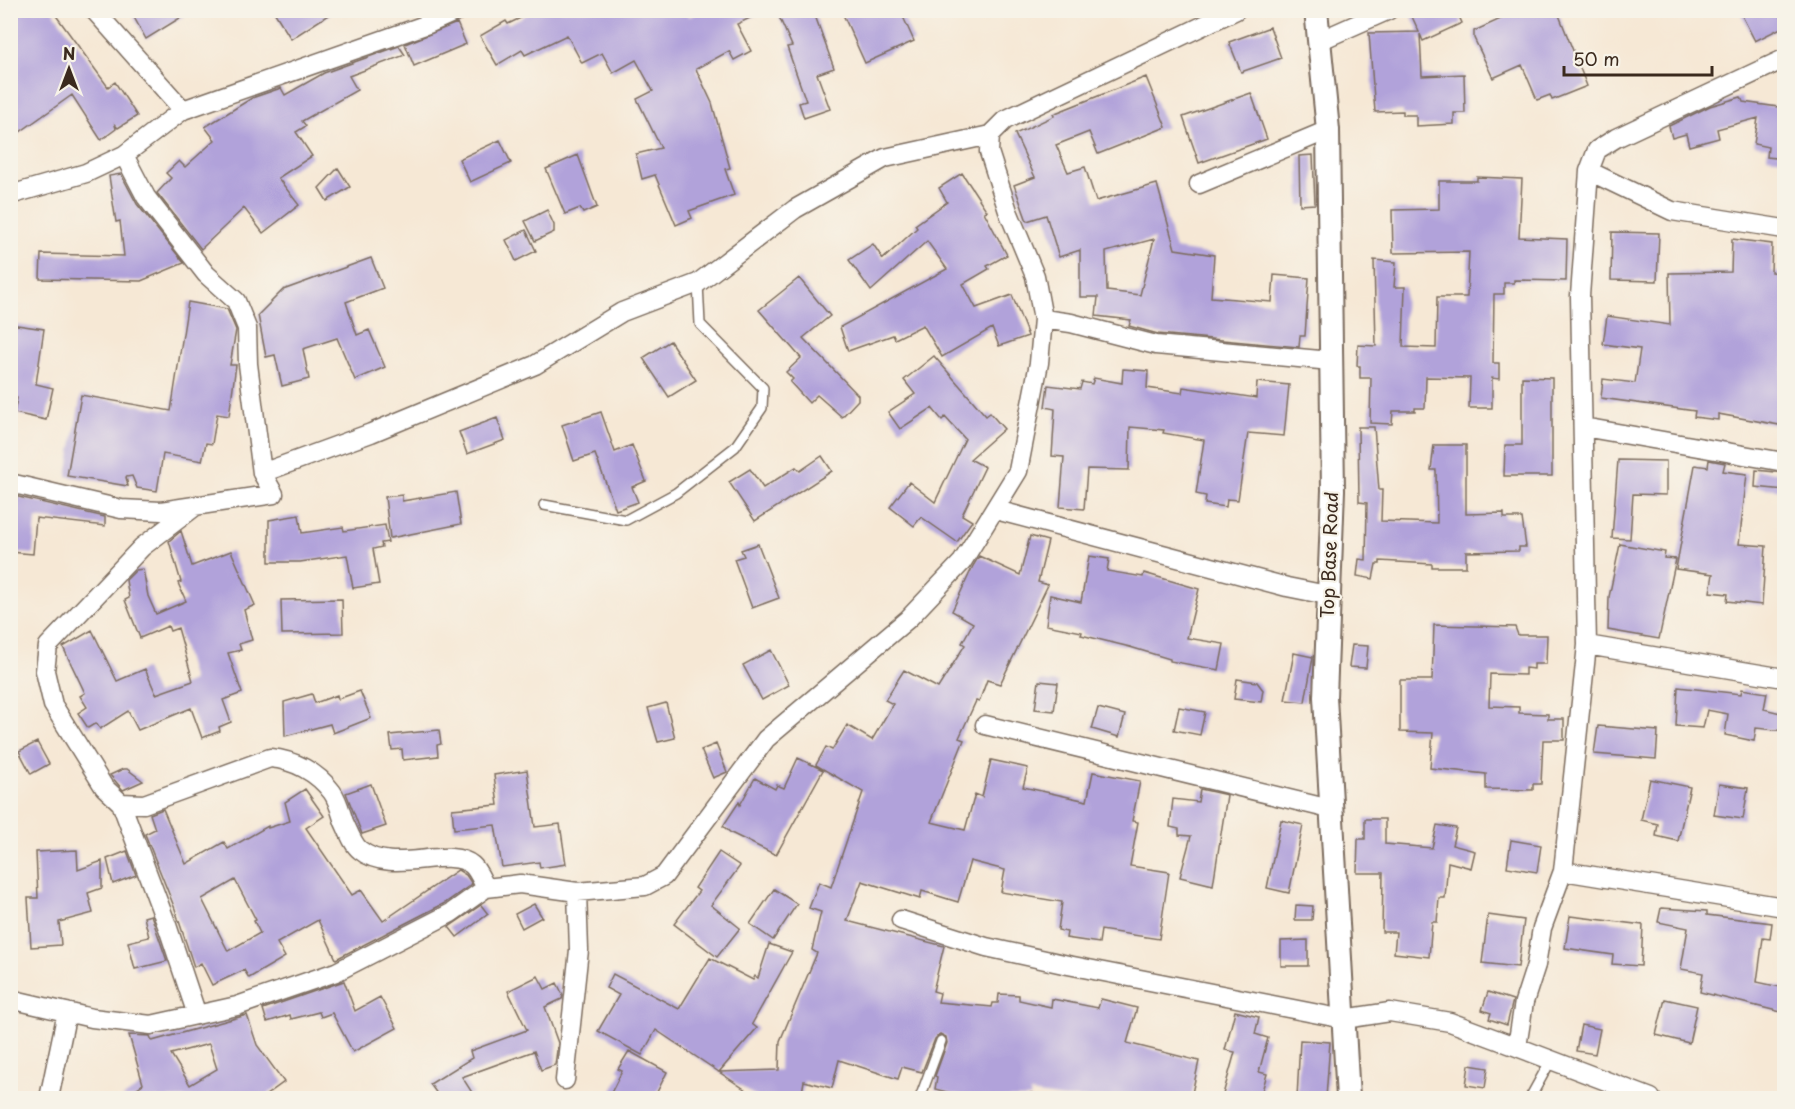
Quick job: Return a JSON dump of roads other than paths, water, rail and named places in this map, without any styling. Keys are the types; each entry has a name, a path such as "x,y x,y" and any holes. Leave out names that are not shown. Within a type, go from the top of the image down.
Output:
{"street":[{"path":"94,10 183,110"},
{"path":"10,195 86,173 124,155 183,110 423,17 459,10"},
{"path":"262,473 371,433 535,365 622,312 698,283 795,208 885,158 990,135 1005,120 1236,10"},
{"name":"Top Base Road","path":"1316,10 1328,130 1333,490 1327,595 1325,697 1348,1098"},
{"path":"1319,41 1389,10"},
{"path":"1517,1047 1524,1002 1536,965 1542,928 1563,871 1587,645 1580,296 1588,171 1597,150 1616,138 1785,59"},
{"path":"1199,184 1328,130"},
{"path":"10,999 92,1018 151,1024 237,1006 336,972 451,913 486,888 520,884 577,892 645,886 664,876 766,739 908,619 962,562 1018,471 1039,363 1043,319 1035,276 1008,211 989,152 990,135"},
{"path":"10,483 121,509 161,511 274,494 262,473 248,364 247,328 236,301 206,274 153,206 124,155"},
{"path":"1588,171 1672,211 1785,229"},
{"path":"1043,319 1071,323 1156,345 1331,362"},
{"path":"1583,427 1785,462"},
{"path":"197,1015 168,928 121,803 104,787 53,705 45,672 48,646 142,547 198,505"},
{"path":"996,510 1276,584 1327,595"},
{"path":"1587,645 1785,678"},
{"path":"985,725 1330,809"},
{"path":"121,803 144,804 270,758 289,759 304,767 332,792 360,850 380,859 463,860 473,866 486,888"},
{"path":"1563,871 1785,907"},
{"path":"565,1080 579,950 577,892"},
{"path":"901,920 986,947 1344,1019 1390,1012 1440,1020 1651,1098"},
{"path":"49,1098 67,1012"}],"lane":[{"path":"544,505 626,520 676,493 735,447 749,427 762,408 763,388 700,324 698,283"},
{"path":"920,1098 941,1041"},
{"path":"1530,1098 1551,1060"}]}
